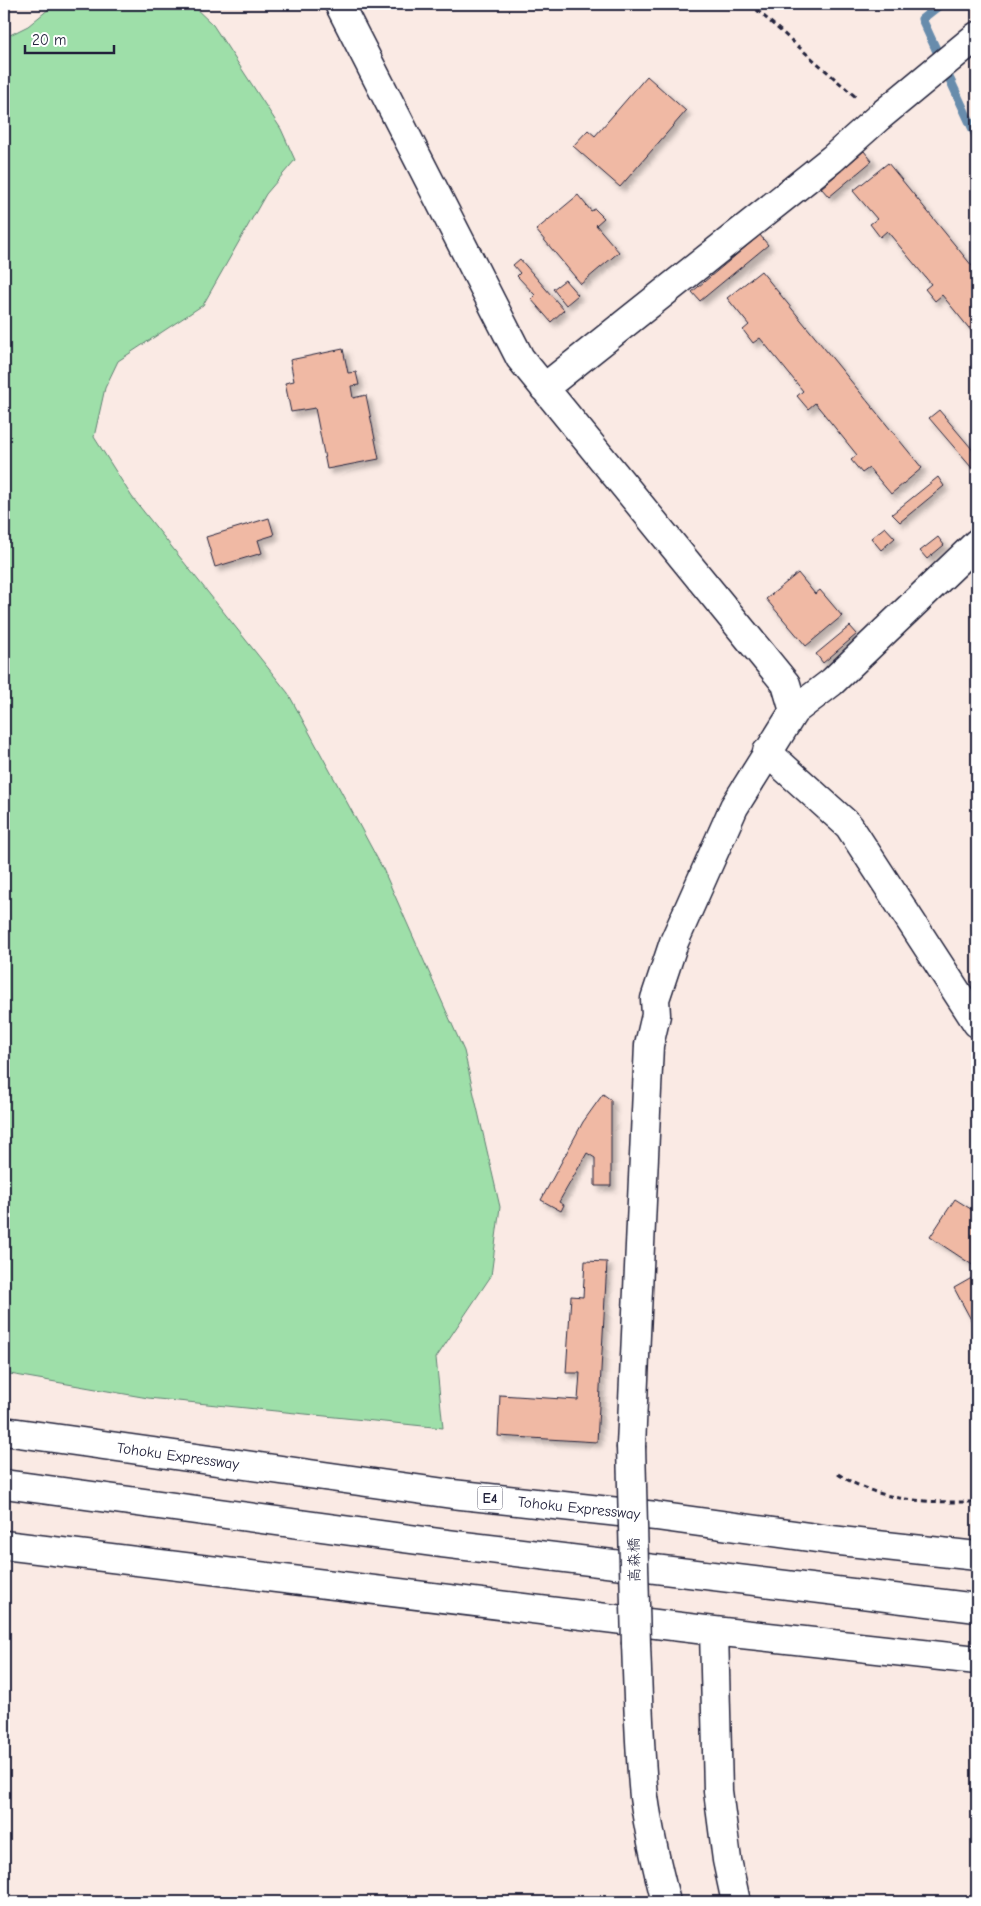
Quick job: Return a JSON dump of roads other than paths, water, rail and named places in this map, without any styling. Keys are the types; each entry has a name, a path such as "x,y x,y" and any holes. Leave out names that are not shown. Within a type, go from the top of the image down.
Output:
{"main road":[{"path":"339,4 520,358 786,684 794,710"},
{"path":"544,388 832,159 879,117 968,44"},
{"name":"高森橋","path":"666,1902 651,1841 644,1798 640,1751 631,1446 649,1045 656,1015 655,999 674,942 734,807 766,752 794,710 832,682 977,543"},
{"path":"766,752 848,826 977,1023"},
{"name":"Tohoku Expressway","path":"4,1431 452,1494 656,1516 831,1540 977,1556"},
{"path":"4,1484 440,1543 977,1608"},
{"path":"4,1545 977,1660"},
{"path":"714,1630 718,1791 727,1860 736,1902"}],"waterway":[{"path":"941,4 922,19 977,138"}]}
